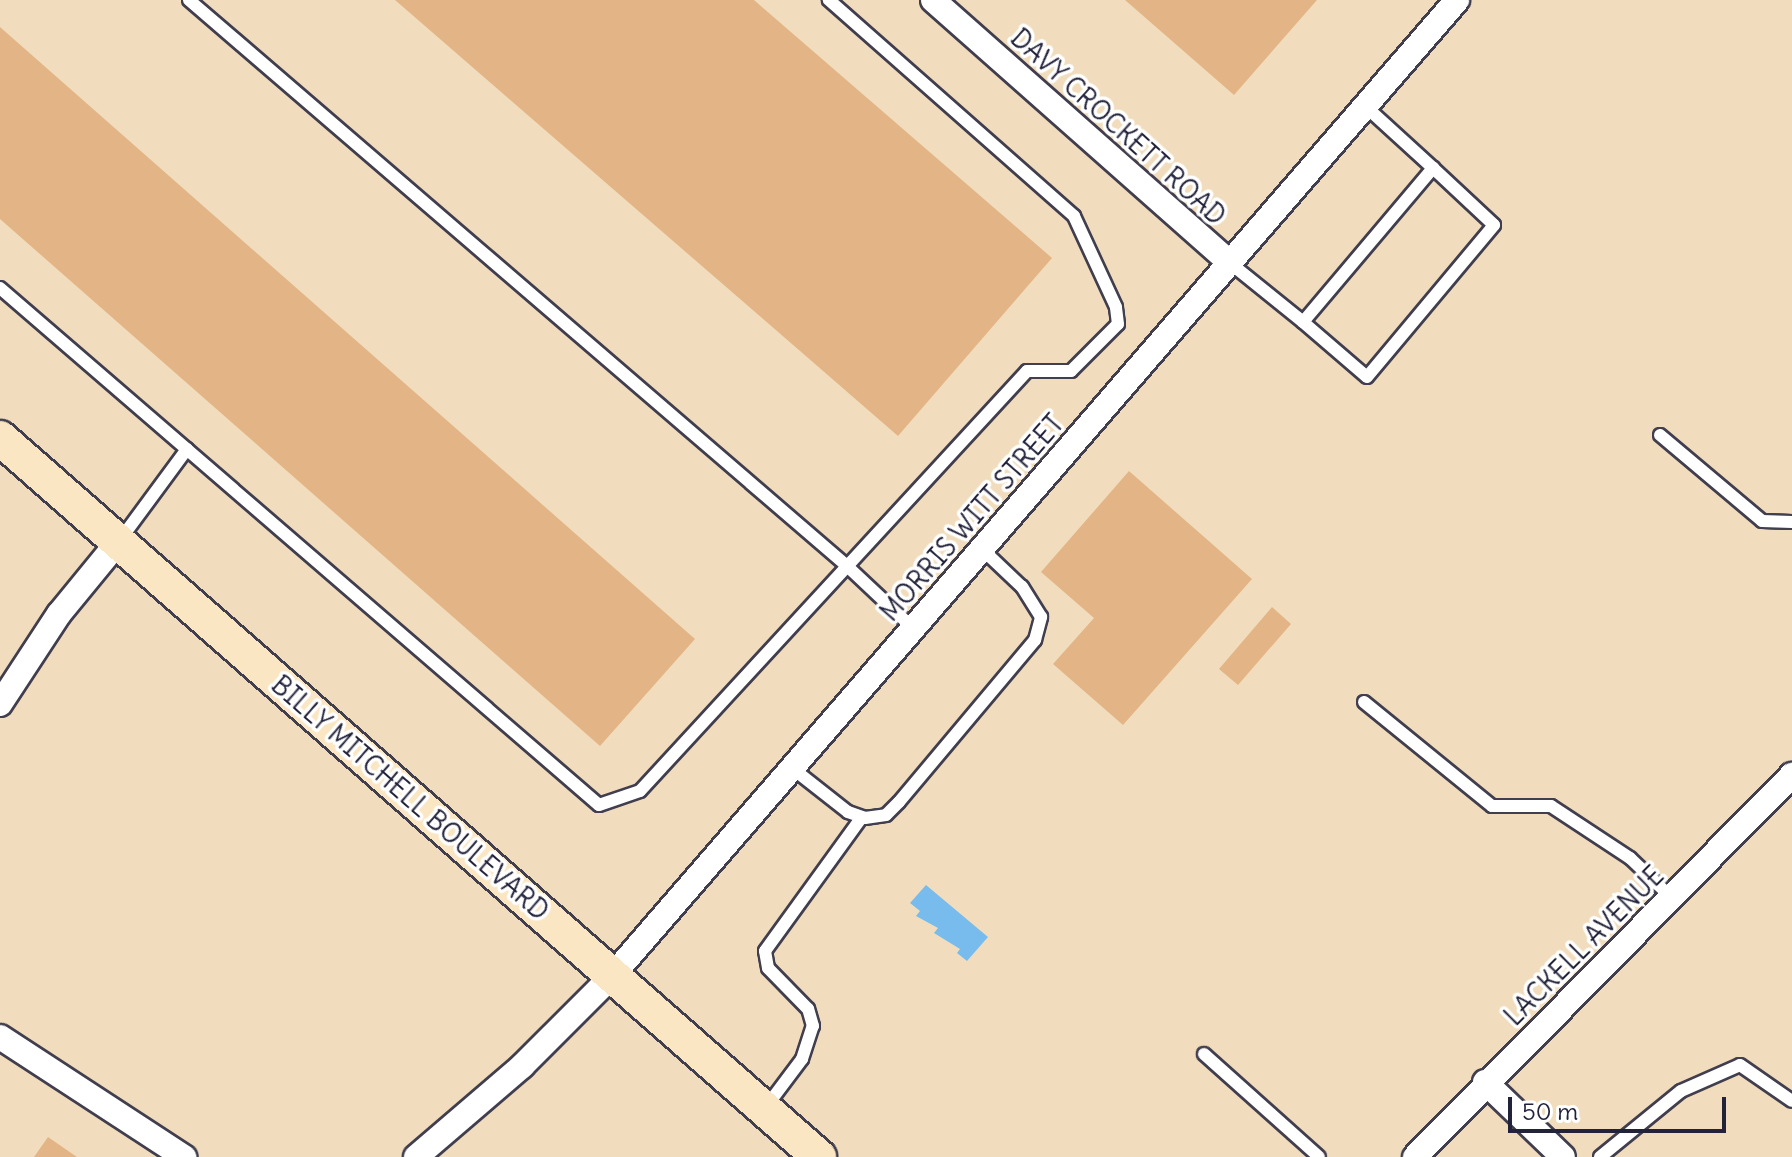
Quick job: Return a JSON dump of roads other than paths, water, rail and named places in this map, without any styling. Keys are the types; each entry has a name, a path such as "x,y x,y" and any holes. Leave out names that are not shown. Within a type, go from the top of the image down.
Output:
{"main road":[{"name":"BILLY MITCHELL BOULEVARD","path":"0,438 819,1157"}],"street":[{"name":"DAVY CROCKETT ROAD","path":"933,0 1230,263"},
{"name":"MORRIS WITT STREET","path":"416,1157 522,1066 612,976 1457,0"},
{"path":"0,704 59,614 118,542"},
{"name":"LACKELL AVENUE","path":"1415,1157 1485,1082 1792,775"},
{"path":"0,1037 184,1157"},
{"path":"1485,1082 1563,1157"}],"lane":[{"path":"189,0 847,566 913,628"},
{"path":"0,288 599,805 640,791 1027,371 1071,371 1118,324 1116,307 1074,216 829,0"},
{"path":"1230,263 1367,377 1494,225 1365,106"},
{"path":"1303,322 1433,168"},
{"path":"1660,435 1762,521 1792,522"},
{"path":"118,542 187,449"},
{"path":"792,768 862,817 886,815 899,802 1035,640 1041,617 1022,587 982,549"},
{"path":"1364,702 1492,806 1551,806 1630,858 1672,898"},
{"path":"765,1109 802,1059 813,1026 808,1009 768,968 765,951 862,817"},
{"path":"1204,1054 1319,1157"},
{"path":"1600,1157 1681,1091 1740,1065 1792,1101"}],"water":[{"path":"926,885 988,937 967,961 957,953 960,949 934,933 938,928 916,916 920,911 910,903"}]}
